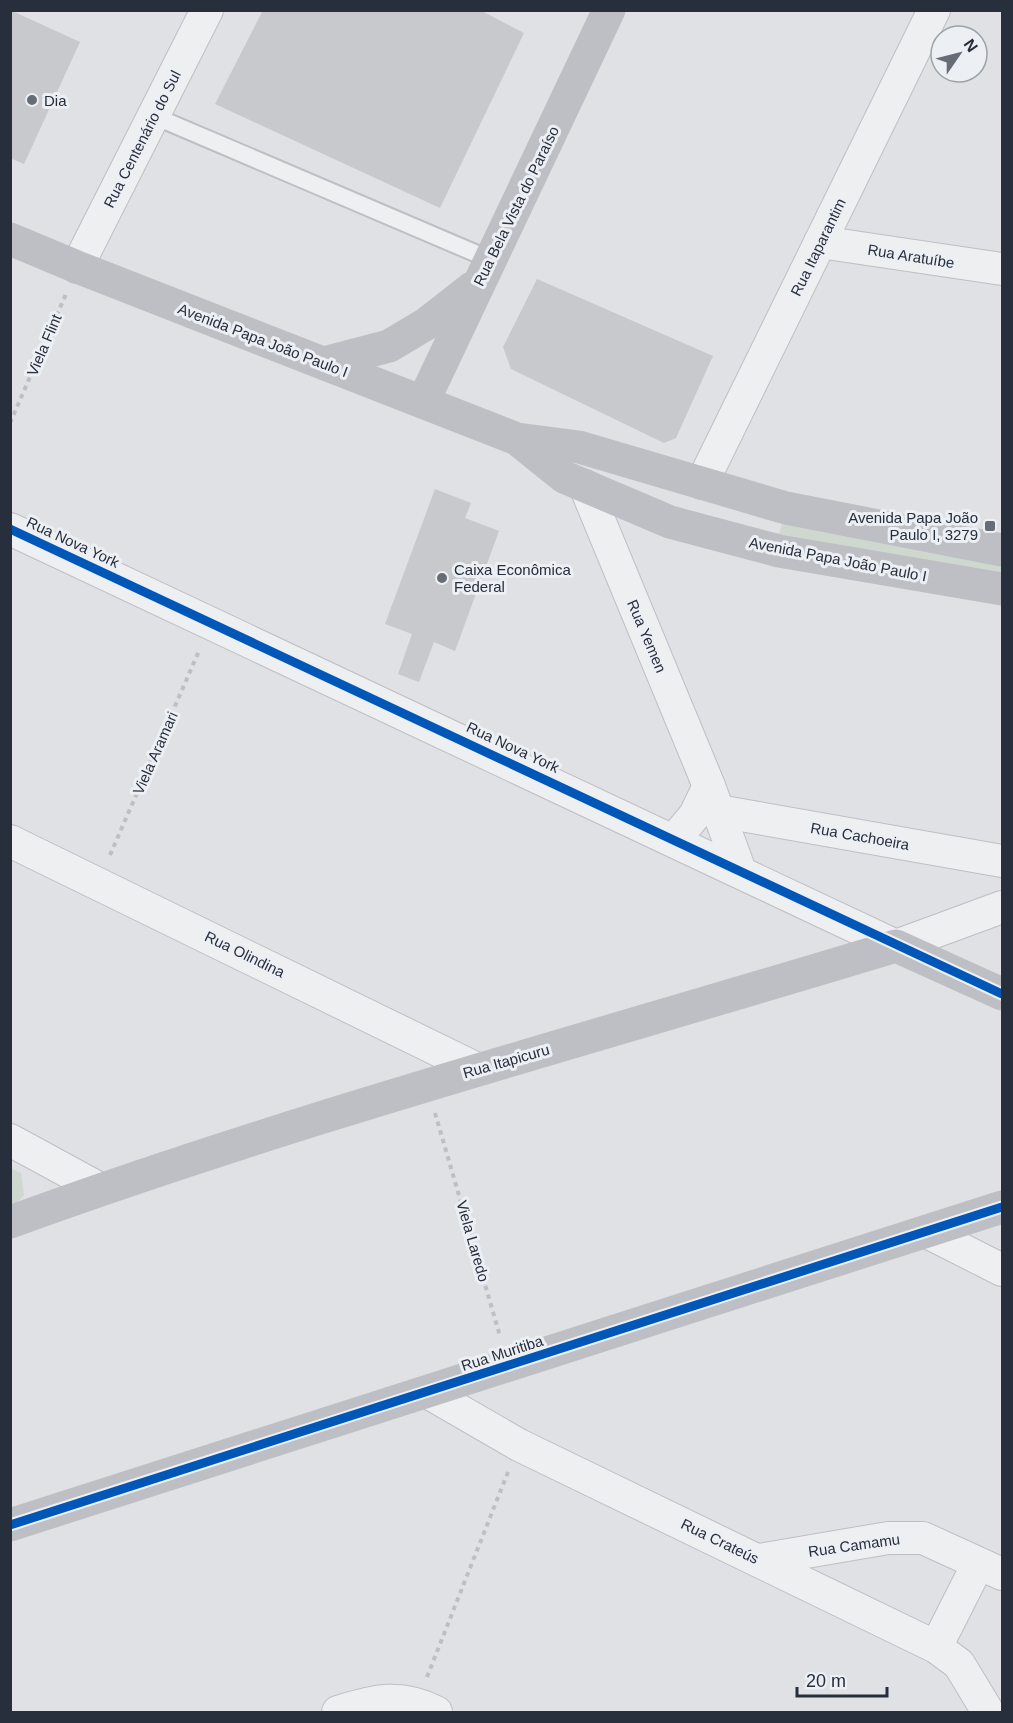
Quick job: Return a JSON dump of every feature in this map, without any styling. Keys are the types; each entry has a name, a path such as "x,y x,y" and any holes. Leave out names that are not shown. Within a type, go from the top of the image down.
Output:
{"main road":[{"name":"Rua Bela Vista do Paraíso","path":"423,402 609,10"},
{"name":"Avenida Papa João Paulo I","path":"10,239 517,439 579,447 786,508 1002,550"},
{"path":"324,363 389,346 426,324 484,271"},
{"name":"Avenida Papa João Paulo I","path":"517,439 564,477 670,522 779,551 1002,589"},
{"name":"Rua Nova York","path":"896,946 1002,994"},
{"name":"Rua Itapicuru","path":"10,1222 100,1189 477,1069 896,946"},
{"name":"Rua Muritiba","path":"10,1525 429,1393 1002,1207"}],"street":[{"name":"Rua Centenário do Sul","path":"77,267 207,10"},
{"name":"Rua Itaparantim","path":"702,483 934,10"},
{"name":"Rua Aratuíbe","path":"820,242 1002,270"},
{"name":"Rua Yemen","path":"585,486 714,798 740,870"},
{"name":"Rua Nova York","path":"10,529 740,870 896,946"},
{"path":"674,840 695,815 714,798"},
{"name":"Rua Cachoeira","path":"714,798 1002,861"},
{"name":"Rua Olindina","path":"10,841 477,1069"},
{"name":"Rua Itapicuru","path":"896,946 1002,907"},
{"path":"10,1140 100,1189"},
{"path":"927,1232 1002,1270"},
{"name":"Rua Crateús","path":"429,1393 519,1445 936,1647 959,1664 987,1713"},
{"name":"Rua Camamu","path":"759,1560 888,1538 923,1538 990,1569 936,1647"},
{"path":"338,1713 389,1700 426,1707"}],"lane":[{"path":"154,116 484,271"}],"path":[{"path":"426,1707 519,1445"}],"shaded area":[{"path":"782,524 1002,561 1002,574 779,534"},
{"path":"10,1168 21,1173 24,1195 10,1211"}],"building":[{"name":"Dia","path":"10,10 80,42 24,164 10,158"},
{"path":"263,10 480,10 524,33 440,208 215,104"},
{"path":"537,279 713,356 676,438 664,443 511,369 503,347"},
{"name":"Caixa Econômica Federal","path":"435,489 471,503 465,518 499,531 455,651 434,642 419,682 398,674 412,634 385,624"}],"cycle path":[{"path":"10,529 1002,994"},
{"path":"10,1525 1002,1207"}],"place":[{"name":"Dia","path":"32,100"},
{"name":"Avenida Papa João Paulo I, 3279","path":"990,526"},
{"name":"Caixa Econômica Federal","path":"442,578"}]}
